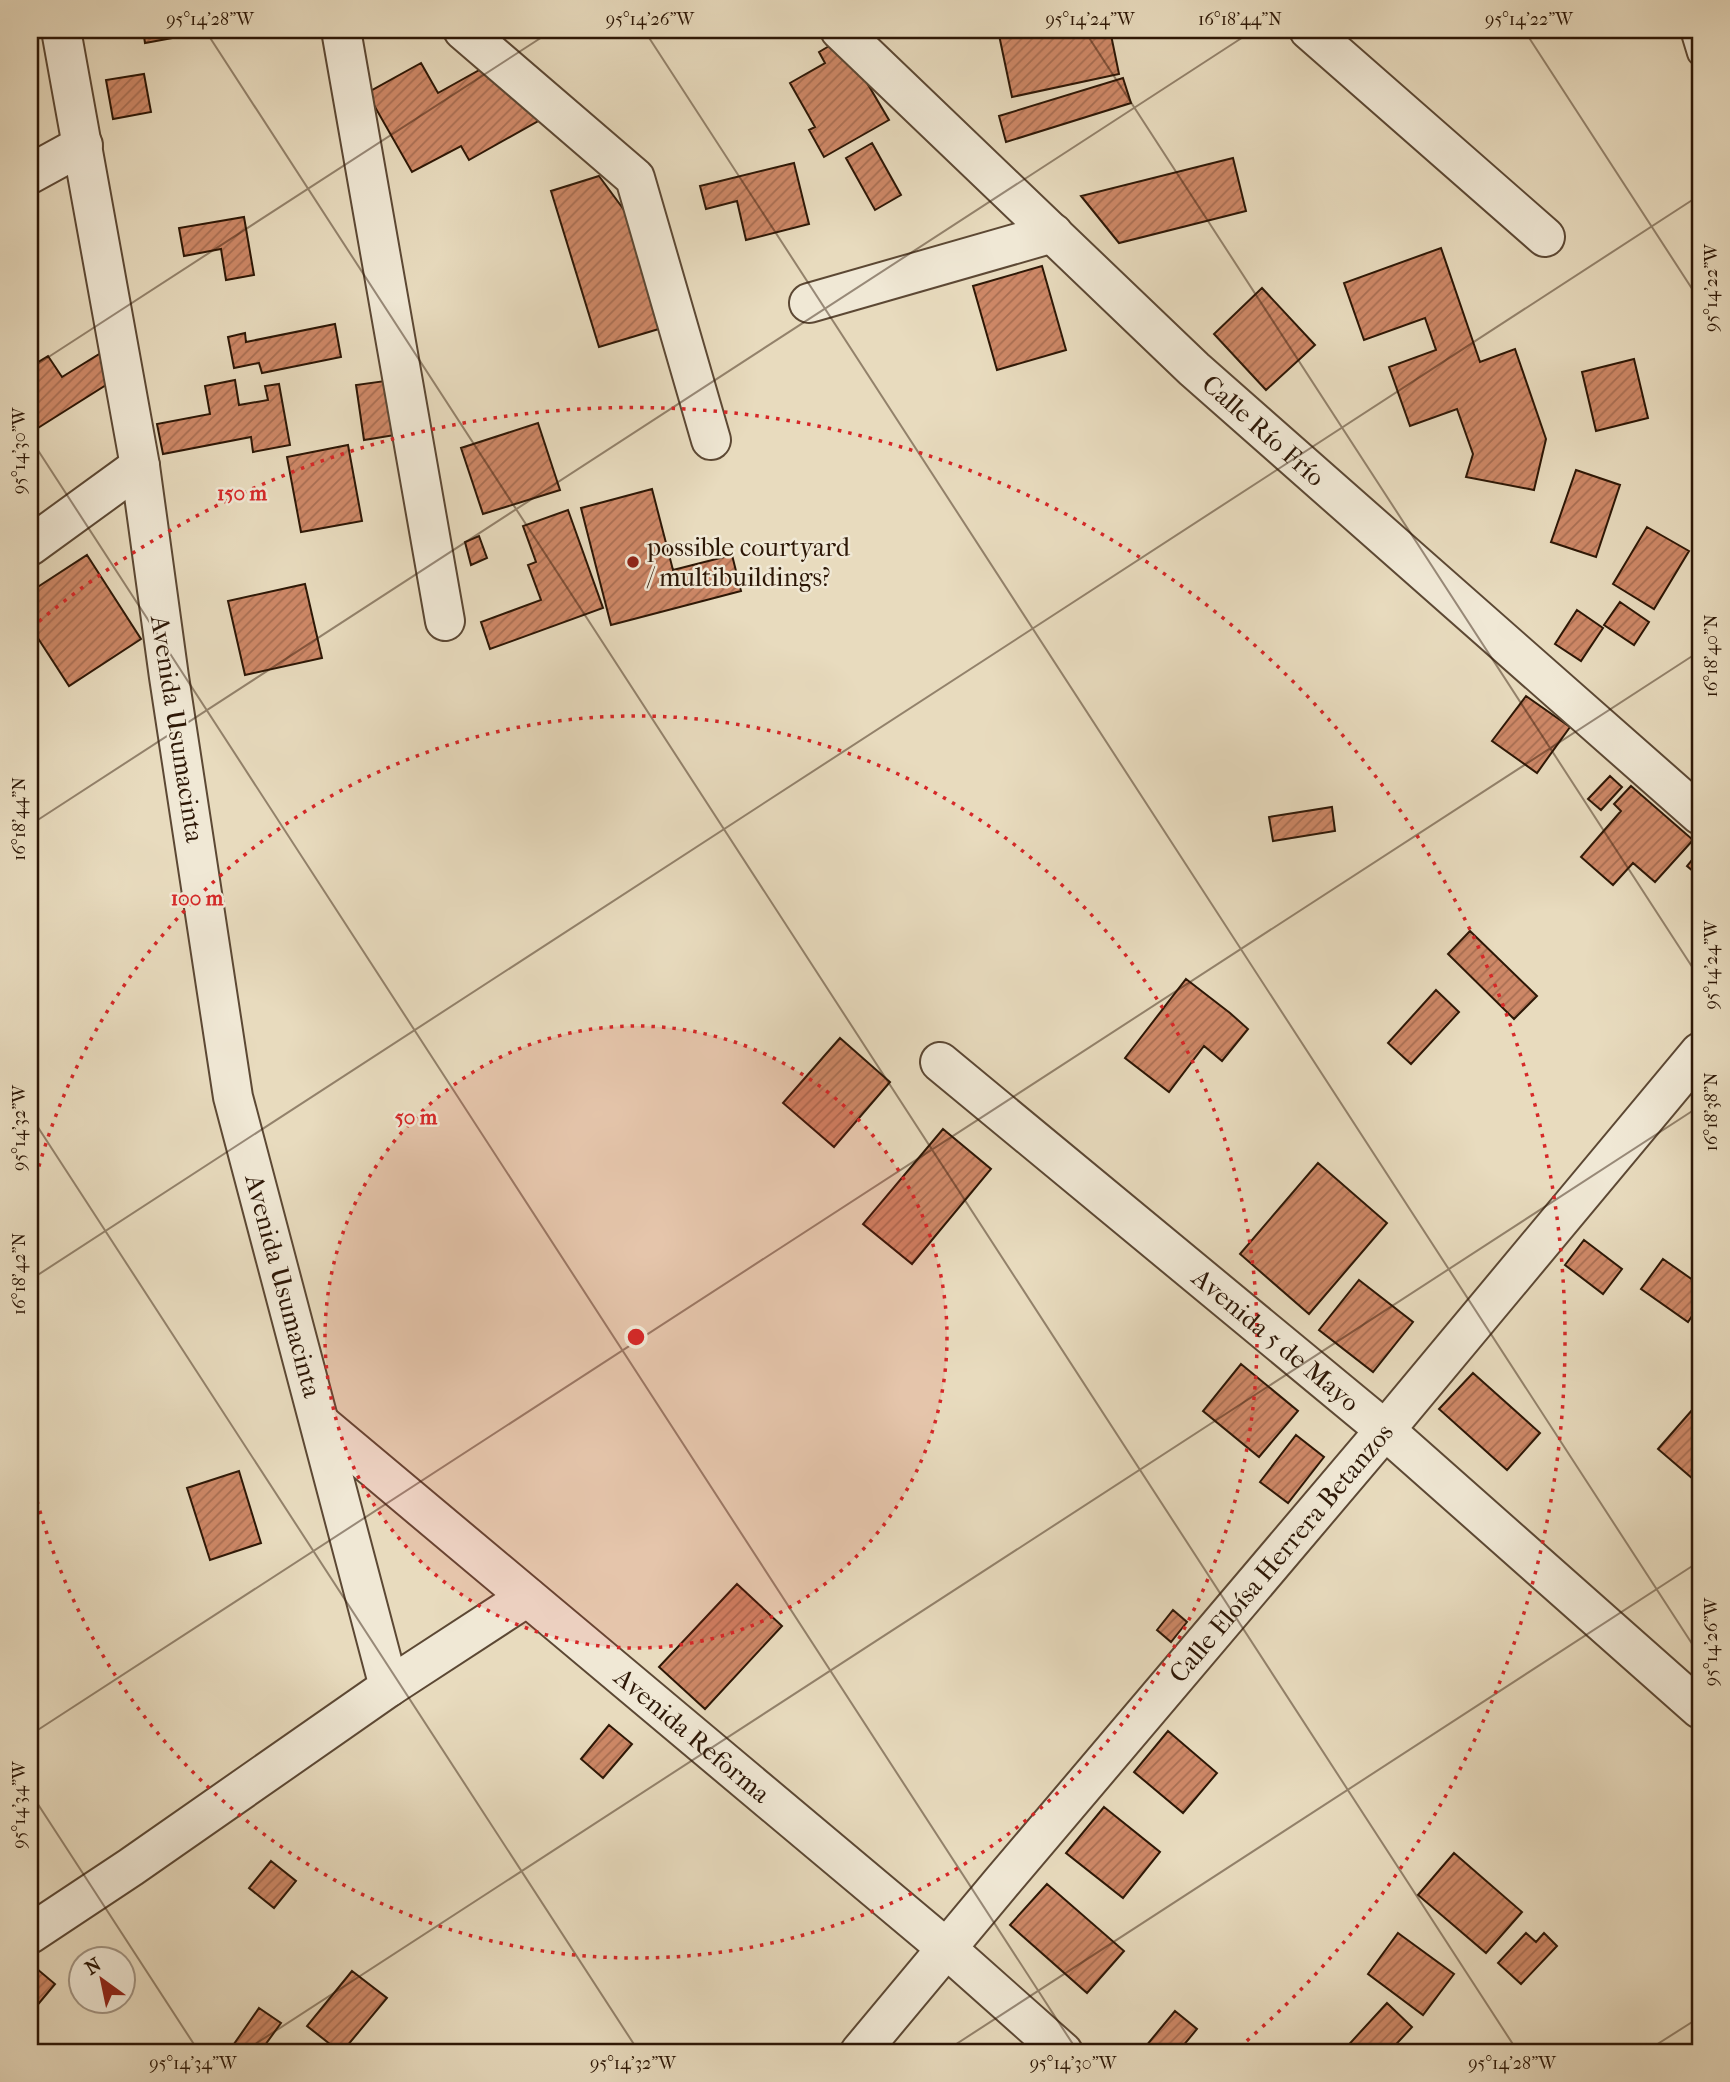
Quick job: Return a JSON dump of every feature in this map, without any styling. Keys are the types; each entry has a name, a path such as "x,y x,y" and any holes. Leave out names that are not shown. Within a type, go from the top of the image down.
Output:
{"street":[{"name":"Avenida Usumacinta","path":"61,30 140,466 233,1097 389,1687"},
{"path":"341,30 445,621"},
{"path":"463,30 635,178 711,440"},
{"name":"Calle Río Frío","path":"840,30 1194,369 1700,815"},
{"path":"1308,30 1545,237"},
{"path":"30,174 83,145"},
{"path":"808,303 1053,233"},
{"path":"30,546 140,466"},
{"name":"Calle Eloísa Herrera Betanzos","path":"860,2052 1700,1052"},
{"name":"Avenida 5 de Mayo","path":"940,1062 1385,1430 1700,1709"},
{"name":"Avenida Reforma","path":"320,1423 946,1948 1063,2052"},
{"path":"30,1934 389,1687 527,1597"}],"lane":[{"path":"1693,30 1700,53"}],"building":[{"path":"143,30 204,30 205,32 145,43"},
{"path":"1021,30 1110,30 1119,74 1012,97 999,35"},
{"path":"841,39 889,120 824,157 809,130 815,127 790,83 825,63 819,52"},
{"path":"421,63 438,93 483,68 540,120 469,160 461,146 412,172 367,93"},
{"path":"144,74 151,112 113,119 106,80"},
{"path":"1123,78 1131,103 1006,142 999,116"},
{"path":"30,91 38,133 30,139"},
{"path":"872,143 901,195 875,210 846,158"},
{"path":"1233,158 1246,211 1119,243 1081,196"},
{"path":"794,163 809,224 746,240 737,201 706,209 700,186"},
{"path":"599,176 627,214 662,328 599,347 551,191"},
{"path":"244,217 254,275 226,280 221,249 184,256 179,228"},
{"path":"1441,248 1480,362 1515,349 1546,439 1534,490 1466,477 1473,454 1457,409 1410,426 1389,367 1436,350 1425,318 1364,340 1344,283"},
{"path":"1042,266 1066,350 997,370 973,286"},
{"path":"1262,288 1315,345 1266,390 1214,334"},
{"path":"335,324 341,357 262,373 259,363 234,368 228,337 245,333 246,342"},
{"path":"101,353 106,385 30,433 30,367 48,356 62,377"},
{"path":"1634,359 1648,418 1596,431 1582,372"},
{"path":"235,380 239,405 268,400 265,386 279,384 290,445 253,452 251,437 163,454 157,424 210,414 205,386"},
{"path":"392,380 401,434 364,440 356,385"},
{"path":"538,423 560,490 483,514 461,448"},
{"path":"348,445 362,521 301,532 287,457"},
{"path":"1576,470 1620,485 1596,557 1551,542"},
{"name":"possible courtyard / multibuildings?","path":"652,489 673,570 732,555 741,591 611,625 581,508"},
{"path":"568,510 603,608 490,649 481,622 541,600 528,565 536,562 523,526"},
{"path":"1647,527 1689,551 1654,609 1613,584"},
{"path":"479,536 487,558 471,565 465,542"},
{"path":"87,555 141,639 69,686 30,626 30,592"},
{"path":"305,584 322,658 245,675 228,601"},
{"path":"1620,602 1649,622 1634,645 1604,625"},
{"path":"1577,610 1603,628 1581,661 1555,644"},
{"path":"1526,696 1570,727 1537,773 1492,741"},
{"path":"1700,747 1700,761 1694,755"},
{"path":"1610,776 1622,787 1601,810 1588,799"},
{"path":"1631,786 1693,840 1655,882 1633,863 1613,885 1581,857 1621,811 1614,804"},
{"path":"1332,807 1335,831 1273,841 1269,817"},
{"path":"1700,850 1700,877 1687,866"},
{"path":"1470,931 1537,996 1514,1019 1448,954"},
{"path":"1186,979 1248,1029 1222,1061 1204,1046 1169,1092 1125,1058"},
{"path":"1436,990 1459,1012 1411,1064 1388,1043"},
{"path":"840,1038 890,1082 834,1147 783,1103"},
{"path":"943,1129 991,1169 912,1264 863,1224"},
{"path":"1318,1163 1387,1223 1309,1314 1240,1254"},
{"path":"1584,1240 1622,1269 1603,1294 1565,1265"},
{"path":"1663,1259 1700,1285 1700,1304 1688,1322 1641,1289"},
{"path":"1359,1280 1413,1322 1373,1372 1319,1330"},
{"path":"1241,1364 1298,1411 1259,1457 1203,1411"},
{"path":"1473,1373 1540,1433 1507,1470 1439,1409"},
{"path":"1700,1401 1700,1485 1658,1449"},
{"path":"1296,1435 1324,1457 1288,1503 1260,1482"},
{"path":"239,1471 261,1543 210,1560 187,1488"},
{"path":"737,1584 782,1626 705,1709 659,1667"},
{"path":"1173,1610 1187,1622 1171,1642 1157,1630"},
{"path":"609,1725 632,1744 603,1778 581,1759"},
{"path":"1168,1731 1217,1773 1183,1813 1134,1772"},
{"path":"1104,1807 1160,1852 1123,1898 1066,1853"},
{"path":"1454,1853 1522,1912 1486,1953 1418,1895"},
{"path":"271,1861 296,1881 274,1908 249,1888"},
{"path":"1047,1884 1124,1951 1087,1993 1010,1925"},
{"path":"1398,1933 1454,1974 1423,2015 1368,1974"},
{"path":"1526,1933 1536,1942 1544,1933 1557,1946 1521,1984 1498,1963"},
{"path":"30,1963 55,1984 30,2014"},
{"path":"352,1971 387,1998 340,2052 307,2026"},
{"path":"1387,2003 1412,2027 1389,2052 1342,2052"},
{"path":"259,2008 281,2023 260,2052 233,2052 237,2048 234,2044"},
{"path":"1175,2011 1197,2029 1178,2052 1141,2052"}],"place":[{"name":"possible courtyard / multibuildings?","path":"633,562"}]}
